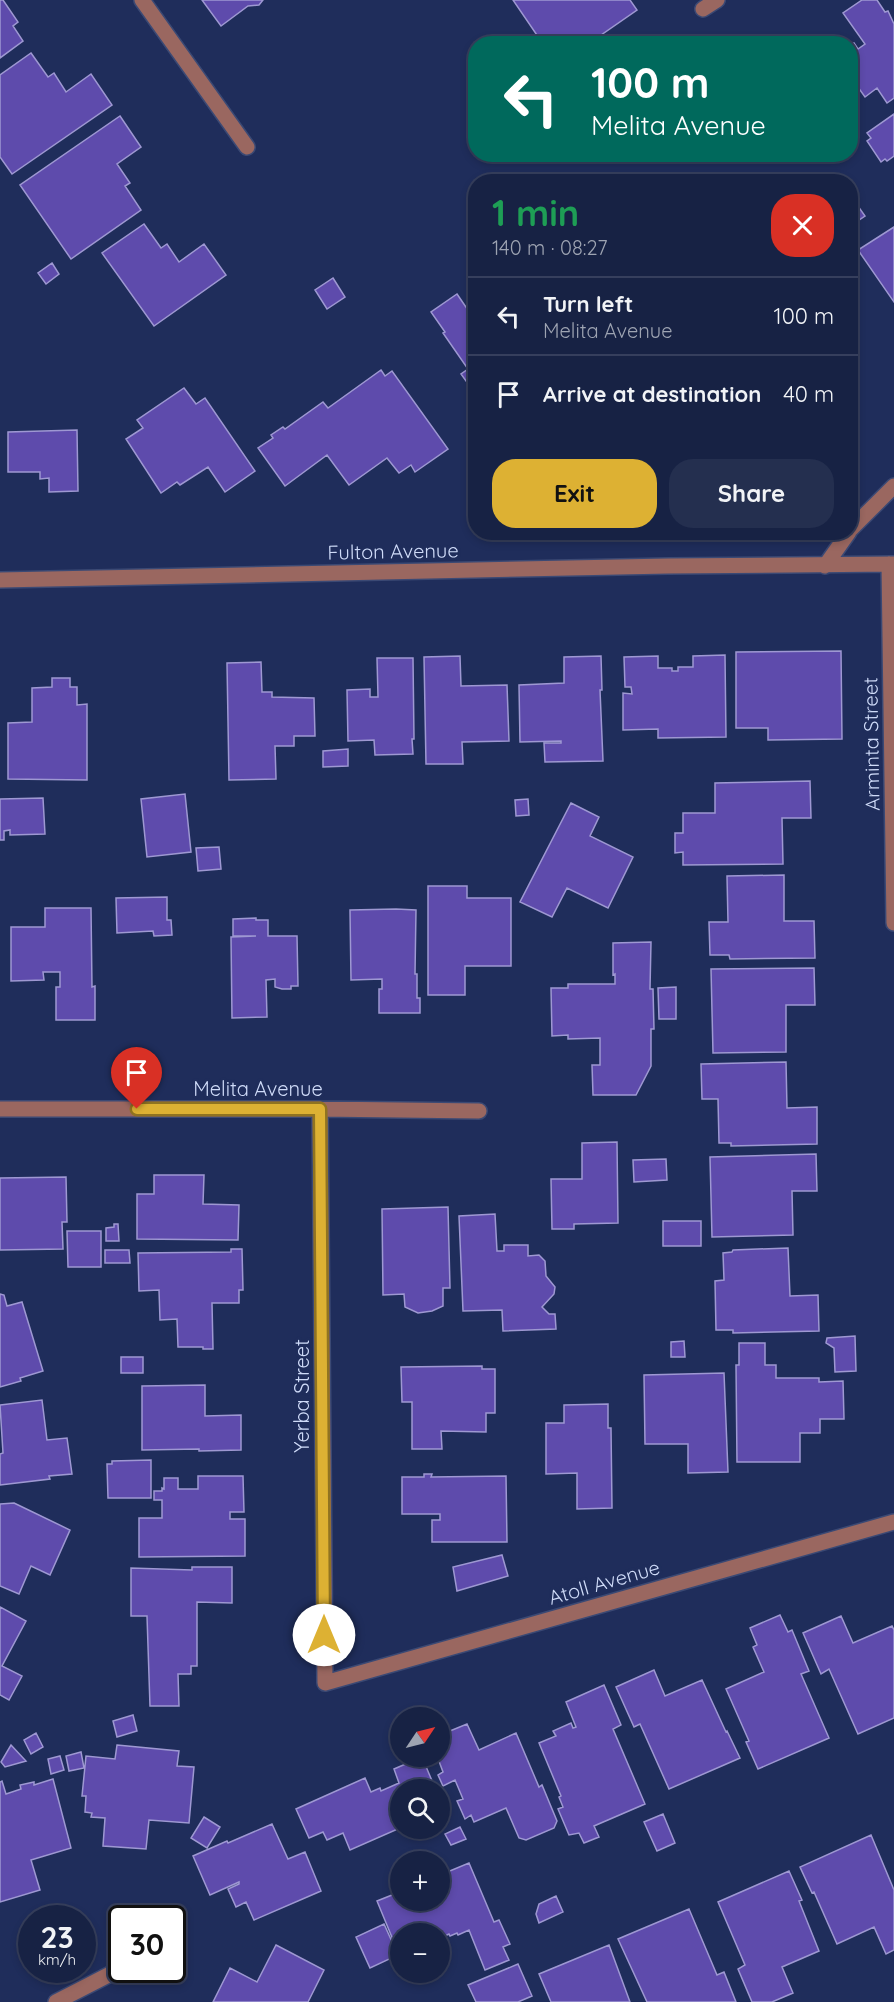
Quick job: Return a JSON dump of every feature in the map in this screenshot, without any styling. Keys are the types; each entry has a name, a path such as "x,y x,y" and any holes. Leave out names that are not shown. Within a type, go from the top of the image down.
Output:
{"street":[{"path":"142,0 248,147"},
{"path":"703,9 717,0"},
{"path":"858,520 894,486"},
{"path":"825,566 844,540"},
{"name":"Fulton Avenue","path":"0,579 656,566 892,564"},
{"name":"Arminta Street","path":"892,564 894,923"},
{"name":"Melita Avenue","path":"0,1109 479,1111"},
{"name":"Yerba Street","path":"320,1109 325,1683"},
{"name":"Atoll Avenue","path":"325,1683 894,1522"},
{"path":"56,2002 108,1975"}],"building":[{"path":"0,0 3,0 18,22 13,26 23,41 0,58"},
{"path":"202,0 263,0 259,5 248,6 221,26"},
{"path":"513,0 630,0 637,10 600,36 538,36"},
{"path":"862,0 877,0 885,12 888,11 894,24 894,98 887,103 877,88 865,97 858,87 858,49 865,44 843,13"},
{"path":"31,53 48,77 54,73 66,92 91,74 112,105 12,174 0,157 0,75"},
{"path":"894,114 894,156 881,162 867,141 871,138 867,133"},
{"path":"120,116 141,147 117,164 130,183 125,186 141,210 71,259 20,185"},
{"path":"858,206 865,216 858,221"},
{"path":"144,224 161,248 167,244 179,262 204,244 226,275 154,326 102,253"},
{"path":"894,227 894,302 858,250"},
{"path":"52,263 59,274 46,284 38,273"},
{"path":"333,278 345,297 327,309 315,290"},
{"path":"457,294 468,310 468,369 443,333 445,332 431,312"},
{"path":"468,369 468,384 461,374"},
{"path":"381,370 385,376 392,371 448,449 415,472 411,465 399,473 387,458 349,485 327,455 285,486 258,448 273,438 271,435 283,427 285,429 323,402 328,408"},
{"path":"184,388 196,404 205,398 255,471 225,492 208,467 180,485 177,482 161,493 126,439 143,428 137,420"},
{"path":"77,430 78,491 49,492 49,478 40,479 40,472 8,472 8,432"},
{"path":"841,651 842,739 768,740 768,728 736,728 736,652"},
{"path":"725,655 726,737 658,738 658,729 623,730 623,693 632,694 631,687 625,687 624,657 658,656 658,668 672,668 672,671 678,671 678,667 693,667 693,656"},
{"path":"460,656 461,686 507,685 509,741 462,742 463,764 426,764 424,657"},
{"path":"601,656 603,761 545,762 544,743 561,743 561,741 520,742 519,685 564,683 564,657"},
{"path":"377,658 413,658 413,754 375,755 374,740 348,741 347,690 370,689 370,697 378,697"},
{"path":"261,662 262,692 272,692 272,697 314,698 315,736 294,736 294,746 275,746 276,779 229,780 227,663"},
{"path":"52,678 70,678 70,687 77,687 77,705 87,704 87,780 8,779 8,723 32,722 32,688 52,687"},
{"path":"348,749 348,766 323,767 323,751"},
{"path":"810,781 811,818 782,818 783,864 683,865 683,852 675,853 675,833 683,833 683,813 715,813 715,783"},
{"path":"185,794 191,852 147,857 141,799"},
{"path":"43,798 45,834 10,835 10,830 4,831 4,840 0,840 0,799"},
{"path":"528,799 529,815 516,816 515,800"},
{"path":"571,803 599,817 590,836 633,857 608,908 567,888 552,917 520,902"},
{"path":"219,847 221,869 198,871 196,848"},
{"path":"784,875 784,921 814,921 815,958 730,959 729,955 710,955 709,922 728,922 727,876"},
{"path":"428,886 467,886 467,898 511,898 511,966 465,966 465,995 428,995"},
{"path":"167,897 167,920 171,920 172,935 154,936 153,931 117,933 116,898"},
{"path":"45,908 91,908 92,987 95,986 95,1020 56,1020 56,987 60,987 60,972 43,972 44,980 11,981 11,927 45,927"},
{"path":"350,910 416,910 415,974 417,974 417,998 420,998 420,1013 379,1013 379,989 382,989 382,979 351,980"},
{"path":"256,918 256,920 268,920 268,936 297,936 298,986 282,989 275,987 275,979 266,980 267,1017 232,1018 231,937 256,936 233,936 233,919"},
{"path":"651,942 650,989 653,989 654,1029 651,1029 651,1066 636,1095 593,1095 592,1065 600,1065 600,1038 568,1039 568,1035 552,1036 551,988 568,988 568,984 615,984 613,943"},
{"path":"814,968 815,1005 786,1005 786,1052 713,1053 711,969"},
{"path":"676,987 676,1019 659,1019 658,988"},
{"path":"786,1062 787,1108 817,1107 817,1144 731,1146 731,1143 719,1143 718,1099 702,1099 701,1064"},
{"path":"617,1142 618,1223 574,1224 574,1229 552,1229 551,1179 582,1179 582,1143"},
{"path":"816,1154 817,1191 792,1191 793,1235 712,1237 710,1157"},
{"path":"666,1159 667,1180 634,1182 633,1160"},
{"path":"154,1175 204,1175 203,1204 239,1205 238,1240 137,1239 137,1194 154,1194"},
{"path":"66,1177 67,1222 62,1222 63,1249 0,1250 0,1178"},
{"path":"448,1207 450,1288 443,1288 443,1306 432,1311 418,1313 405,1307 404,1294 383,1295 382,1209"},
{"path":"495,1214 497,1251 504,1251 504,1245 528,1245 528,1256 539,1255 545,1261 546,1276 555,1287 554,1294 542,1307 549,1314 555,1314 556,1329 503,1331 502,1310 463,1311 459,1216"},
{"path":"663,1221 701,1221 701,1246 663,1246"},
{"path":"114,1224 118,1224 119,1241 106,1241 106,1228 114,1227"},
{"path":"67,1231 101,1231 101,1267 68,1267"},
{"path":"788,1248 790,1296 818,1295 819,1331 733,1333 733,1330 716,1330 715,1281 724,1280 723,1253 733,1250"},
{"path":"231,1249 242,1249 243,1290 239,1290 239,1303 212,1303 213,1349 178,1347 177,1319 160,1320 159,1290 139,1291 138,1253 231,1252"},
{"path":"105,1250 129,1250 130,1263 105,1263"},
{"path":"0,1294 4,1295 7,1306 22,1302 43,1371 0,1387"},
{"path":"855,1336 856,1371 835,1372 834,1348 826,1343 827,1338"},
{"path":"684,1341 685,1357 671,1357 671,1342"},
{"path":"739,1343 765,1343 765,1365 776,1365 776,1378 819,1378 819,1382 843,1381 844,1419 820,1419 820,1433 800,1433 800,1462 737,1462 736,1365 739,1365"},
{"path":"121,1357 143,1357 143,1373 121,1373"},
{"path":"482,1366 482,1369 495,1369 495,1413 486,1413 486,1432 441,1431 442,1449 412,1449 412,1402 402,1402 401,1367"},
{"path":"724,1373 728,1472 688,1473 688,1444 645,1444 644,1375"},
{"path":"205,1385 205,1416 241,1415 241,1450 142,1450 142,1386"},
{"path":"42,1400 47,1440 67,1438 72,1474 0,1485 0,1454 3,1453 0,1405"},
{"path":"608,1404 608,1428 611,1428 612,1508 577,1509 577,1473 546,1474 546,1423 564,1423 564,1405"},
{"path":"151,1460 151,1498 108,1498 107,1464 112,1464 112,1461"},
{"path":"424,1474 432,1474 431,1477 506,1476 507,1542 432,1542 432,1520 440,1520 440,1514 402,1514 402,1477 424,1477"},
{"path":"198,1476 243,1476 244,1512 230,1512 230,1519 245,1519 245,1556 139,1557 139,1518 162,1518 162,1500 154,1500 154,1491 164,1489 164,1478 178,1478 178,1489 198,1489"},
{"path":"14,1503 70,1530 50,1575 31,1566 19,1594 0,1586 0,1504"},
{"path":"502,1555 508,1576 457,1591 453,1567"},
{"path":"192,1567 232,1567 232,1603 197,1602 197,1666 191,1666 191,1674 178,1674 179,1706 150,1706 147,1616 131,1616 131,1568 192,1570"},
{"path":"0,1607 26,1621 2,1666 22,1676 9,1700 0,1695"},
{"path":"780,1615 788,1632 792,1630 809,1671 801,1674 829,1738 758,1769 746,1742 749,1741 726,1689 764,1672 753,1647 757,1645 750,1628"},
{"path":"841,1616 853,1643 892,1626 894,1630 894,1718 858,1734 829,1669 821,1674 803,1633"},
{"path":"654,1670 665,1696 702,1680 740,1758 669,1789 640,1724 634,1727 616,1687"},
{"path":"604,1685 621,1725 613,1729 645,1804 594,1826 599,1837 584,1843 579,1833 569,1835 558,1809 563,1807 559,1797 561,1796 539,1743 556,1736 553,1731 571,1723 573,1728 576,1727 566,1702"},
{"path":"133,1715 137,1731 117,1737 113,1721"},
{"path":"467,1724 479,1750 516,1733 539,1787 542,1785 557,1821 554,1828 526,1840 519,1838 506,1808 474,1822 471,1815 465,1819 457,1801 463,1799 455,1780 450,1782 450,1779 440,1779 438,1775 443,1772 441,1767 450,1767 450,1731"},
{"path":"36,1733 43,1747 31,1754 24,1740"},
{"path":"11,1745 26,1761 5,1767 1,1762"},
{"path":"117,1745 179,1751 177,1766 194,1767 189,1823 149,1820 146,1849 103,1846 105,1818 91,1817 92,1813 85,1812 86,1796 82,1796 86,1756 115,1759"},
{"path":"81,1752 84,1768 69,1771 66,1756"},
{"path":"60,1756 64,1770 51,1774 48,1759"},
{"path":"426,1767 431,1779 398,1779 394,1769"},
{"path":"365,1778 371,1792 380,1788 381,1791 390,1787 390,1832 350,1850 343,1833 327,1840 323,1832 309,1838 296,1809"},
{"path":"53,1779 71,1848 31,1860 40,1890 0,1902 0,1782 2,1781 6,1794 21,1789 20,1785 34,1782 34,1785"},
{"path":"663,1814 675,1843 657,1851 644,1822"},
{"path":"204,1817 220,1827 207,1848 191,1838"},
{"path":"272,1824 288,1859 305,1852 321,1891 254,1920 246,1902 236,1907 228,1889 239,1882 210,1895 193,1856"},
{"path":"460,1827 466,1839 451,1845 448,1839 450,1839 450,1832"},
{"path":"871,1835 894,1890 894,1950 886,1954 874,1927 837,1944 800,1867"},
{"path":"469,1863 494,1922 499,1920 510,1944 503,1947 509,1960 485,1970 469,1930 450,1936 450,1923 390,1923 390,1932 377,1901 390,1896 390,1911 450,1911 450,1871"},
{"path":"789,1871 802,1900 799,1901 819,1951 782,1967 793,1993 772,2002 752,2002 738,1969 745,1965 718,1902"},
{"path":"556,1896 563,1912 539,1923 536,1914 539,1904"},
{"path":"689,1909 717,1975 724,1972 736,2002 647,2002 618,1939"},
{"path":"384,1924 390,1937 390,1959 370,1968 356,1937"},
{"path":"276,1945 324,1970 308,2002 213,2002 230,1968 257,1982"},
{"path":"609,1945 630,2002 551,2002 539,1974"},
{"path":"518,1964 532,1996 518,2002 476,2002 468,1985"}],"route":[{"path":"137,1109 320,1109 324,1635"}]}
